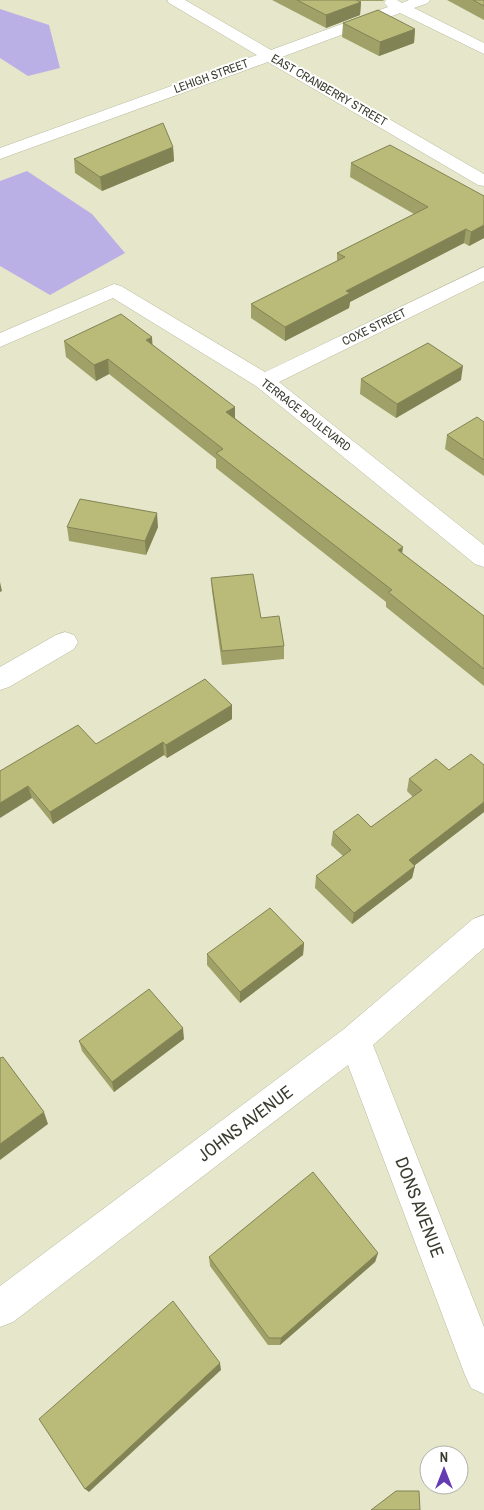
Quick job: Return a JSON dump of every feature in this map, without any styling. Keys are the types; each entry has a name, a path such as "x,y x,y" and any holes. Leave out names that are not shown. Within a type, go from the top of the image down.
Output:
{"street":[{"name":"EAST CRANBERRY STREET","path":"174,0 484,181"},
{"path":"385,0 484,49"},
{"name":"LEHIGH STREET","path":"0,154 423,0"},
{"name":"COXE STREET","path":"264,381 484,273"},
{"name":"TERRACE BOULEVARD","path":"0,340 114,290 264,381 484,558"},
{"path":"0,680 65,642"},
{"name":"JOHNS AVENUE","path":"0,1309 355,1040 484,930"},
{"name":"DONS AVENUE","path":"355,1040 484,1375"}],"shaded area":[{"path":"0,9 49,25 60,68 28,76 0,58"},
{"path":"27,171 92,214 125,253 50,295 0,266 0,181"}],"building":[{"path":"297,0 356,0 361,2 326,15"},
{"path":"473,0 484,0 484,6"},
{"path":"378,10 415,29 380,42 343,23"},
{"path":"163,123 173,147 100,177 74,159"},
{"path":"390,145 484,196 484,225 471,232 466,229 346,291 350,293 285,327 251,304 345,257 337,253 428,207 351,163"},
{"path":"121,314 152,337 146,340 235,407 226,412 403,547 398,550 484,616 484,669 388,592 392,590 216,453 223,449 108,359 94,365 64,341"},
{"path":"428,343 463,366 397,404 361,379"},
{"path":"477,417 484,422 484,460 447,435"},
{"path":"80,499 157,513 145,541 67,527"},
{"path":"253,574 261,618 279,616 284,646 222,651 211,578"},
{"path":"205,679 232,705 166,745 163,742 50,812 28,786 0,803 0,771 78,725 96,744"},
{"path":"471,754 484,765 484,802 409,860 415,866 354,913 316,876 351,850 333,832 358,814 371,827 422,790 409,779 436,759 449,770"},
{"path":"270,908 304,943 240,992 207,954"},
{"path":"149,989 183,1028 112,1082 79,1041"},
{"path":"3,1057 44,1112 0,1144 0,1058"},
{"path":"313,1172 378,1253 281,1338 269,1338 209,1257"},
{"path":"173,1301 220,1363 85,1489 39,1419"},
{"path":"396,1491 419,1491 420,1510 371,1510"}]}
